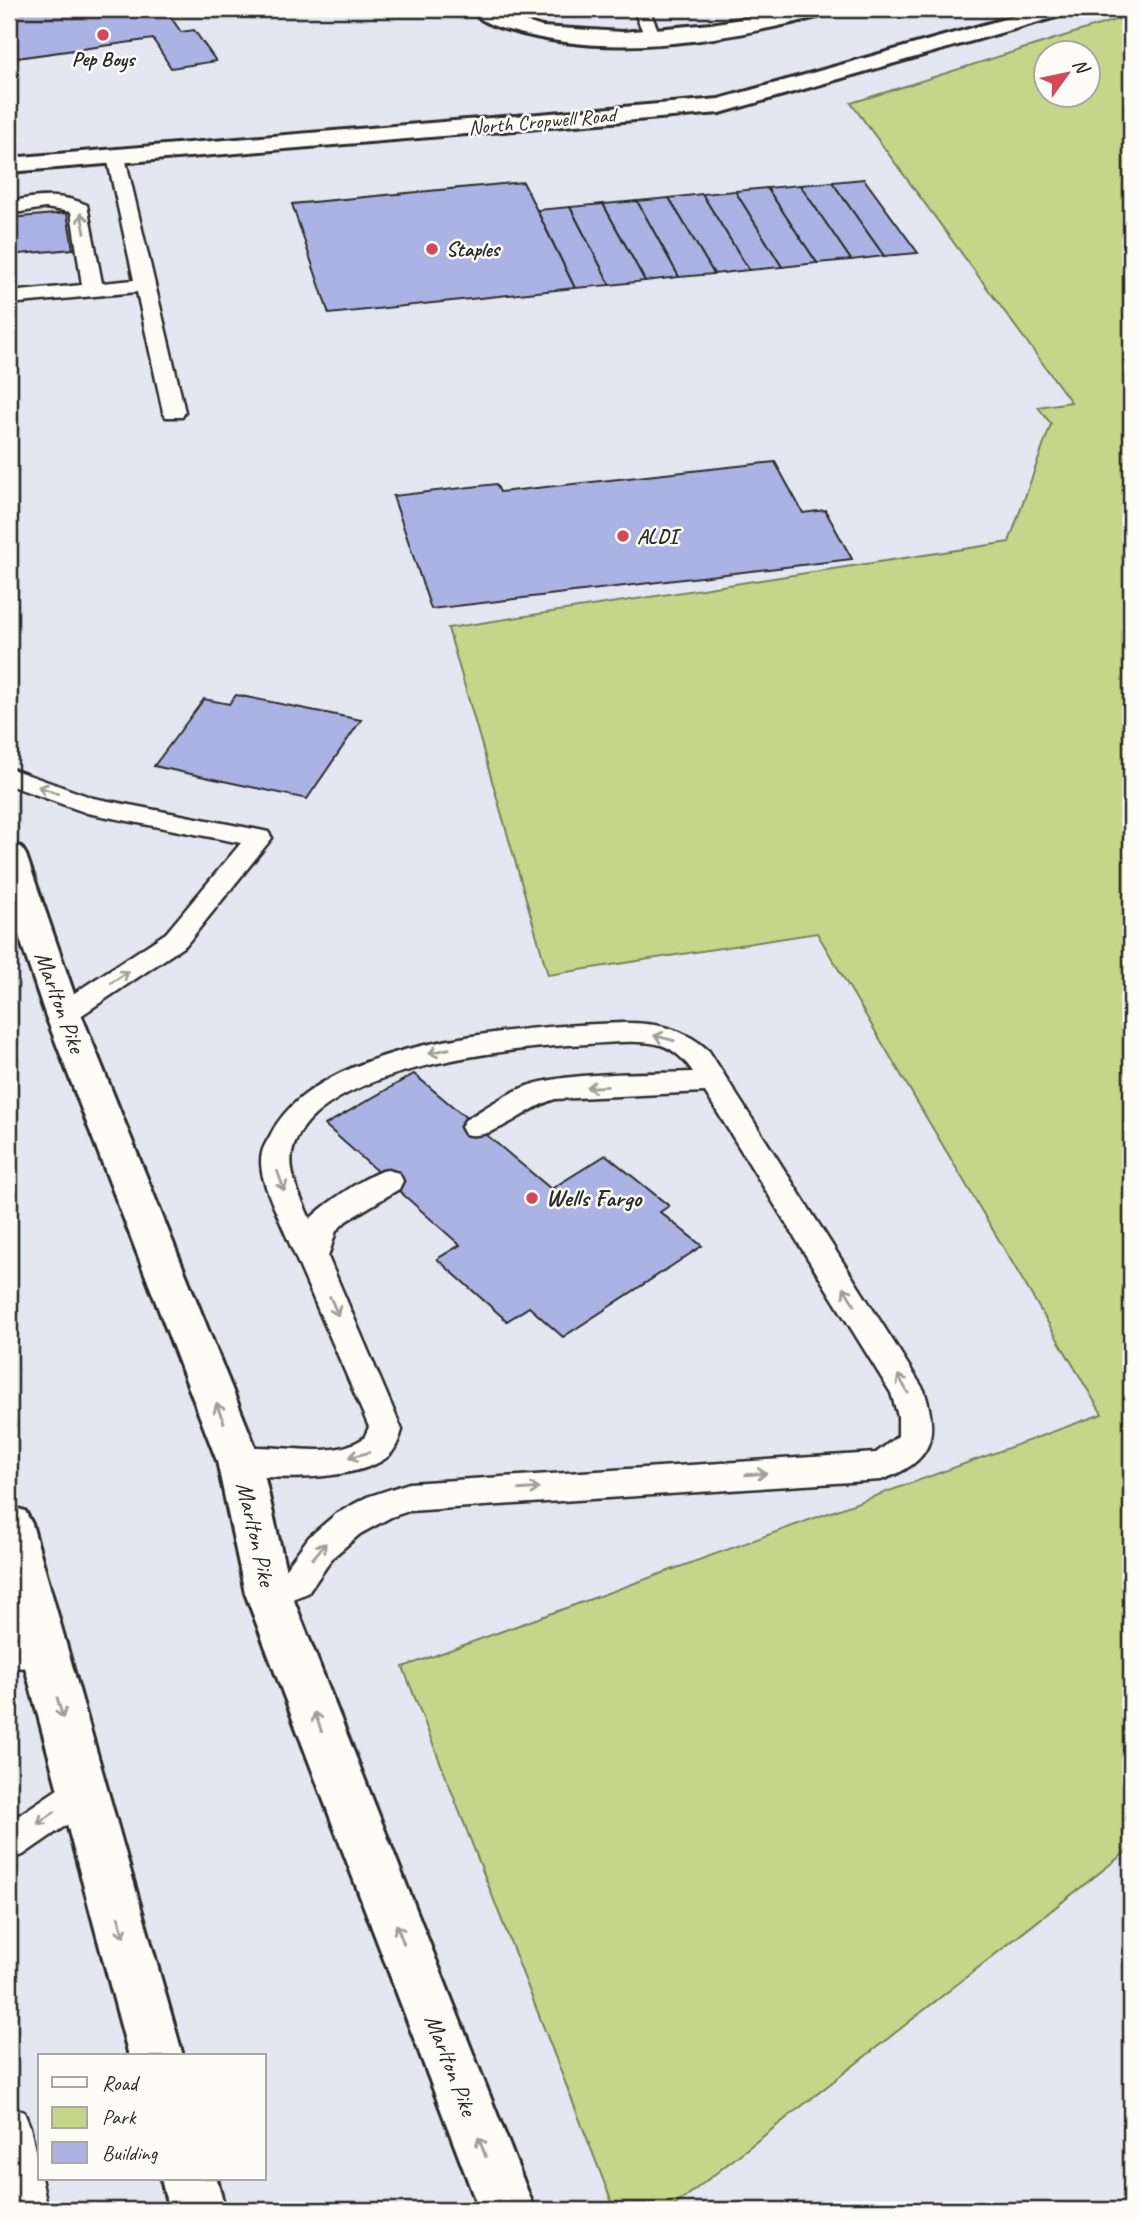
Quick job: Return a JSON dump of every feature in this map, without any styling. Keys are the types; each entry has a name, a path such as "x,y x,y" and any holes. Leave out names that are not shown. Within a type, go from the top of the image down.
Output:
{"main road":[{"path":"481,9 510,24 547,34 617,38 729,30 825,9"},
{"name":"North Cropwell Road","path":"9,165 720,106 1063,9"},
{"name":"Marlton Pike","path":"9,855 63,1014 239,1461 268,1593 507,2210"},
{"path":"9,1524 26,1653 84,1792 155,2054"},
{"path":"189,2180 197,2210"}],"lane":[{"path":"641,9 652,35"},
{"path":"116,157 174,412"},
{"path":"9,208 40,203 70,203 80,209 93,290"},
{"path":"9,298 145,285"},
{"path":"9,776 87,805 260,838 176,939 63,1014"},
{"path":"239,1461 288,1465 360,1456 373,1450 383,1440 386,1427 277,1171 278,1151 286,1131 302,1113 342,1086 386,1066 441,1050 510,1039 637,1033 675,1040 688,1047 714,1081 907,1390 916,1417 915,1438 902,1456 881,1466 410,1497 379,1507 348,1524 321,1547 295,1583 268,1593"},
{"path":"476,1127 533,1095 555,1089 714,1081"},
{"path":"312,1256 322,1226 335,1213 388,1181"},
{"path":"9,1843 84,1792"},
{"path":"9,2127 27,2210"}],"green space":[{"path":"1131,15 1131,1848 669,2210 615,2210 403,1667 1102,1414 817,933 548,975 448,628 1009,542 1051,424 1038,407 1071,402 851,103 1032,46 1032,108 1102,108 1102,38 1058,38"}],"building":[{"name":"Pep Boys","path":"9,9 165,9 181,32 194,30 216,61 171,68 153,39 9,59"},
{"path":"864,179 918,253 884,256 832,182"},
{"name":"Staples","path":"523,182 575,288 329,314 292,204"},
{"path":"832,182 884,256 851,260 800,185"},
{"path":"800,185 851,260 817,263 767,188"},
{"path":"767,188 817,263 782,267 735,191"},
{"path":"735,191 782,267 749,270 702,194"},
{"path":"702,194 749,270 714,274 669,198"},
{"path":"669,198 714,274 679,277 637,201"},
{"path":"637,201 679,277 645,281 603,204"},
{"path":"603,204 645,281 610,285 570,207"},
{"path":"570,207 610,285 575,288 537,210"},
{"path":"67,213 73,249 9,255 9,218"},
{"name":"ALDI","path":"775,462 803,513 825,510 852,559 431,609 393,496 496,484 500,492"},
{"path":"236,695 361,720 307,799 154,766 204,699 229,704"},
{"name":"Wells Fargo","path":"414,1074 551,1189 606,1155 669,1206 660,1212 702,1246 563,1337 529,1307 507,1321 437,1259 460,1245 325,1125"}],"place":[{"name":"Pep Boys","path":"103,35"},
{"name":"Staples","path":"432,249"},
{"name":"ALDI","path":"623,536"},
{"name":"Wells Fargo","path":"532,1198"}]}
